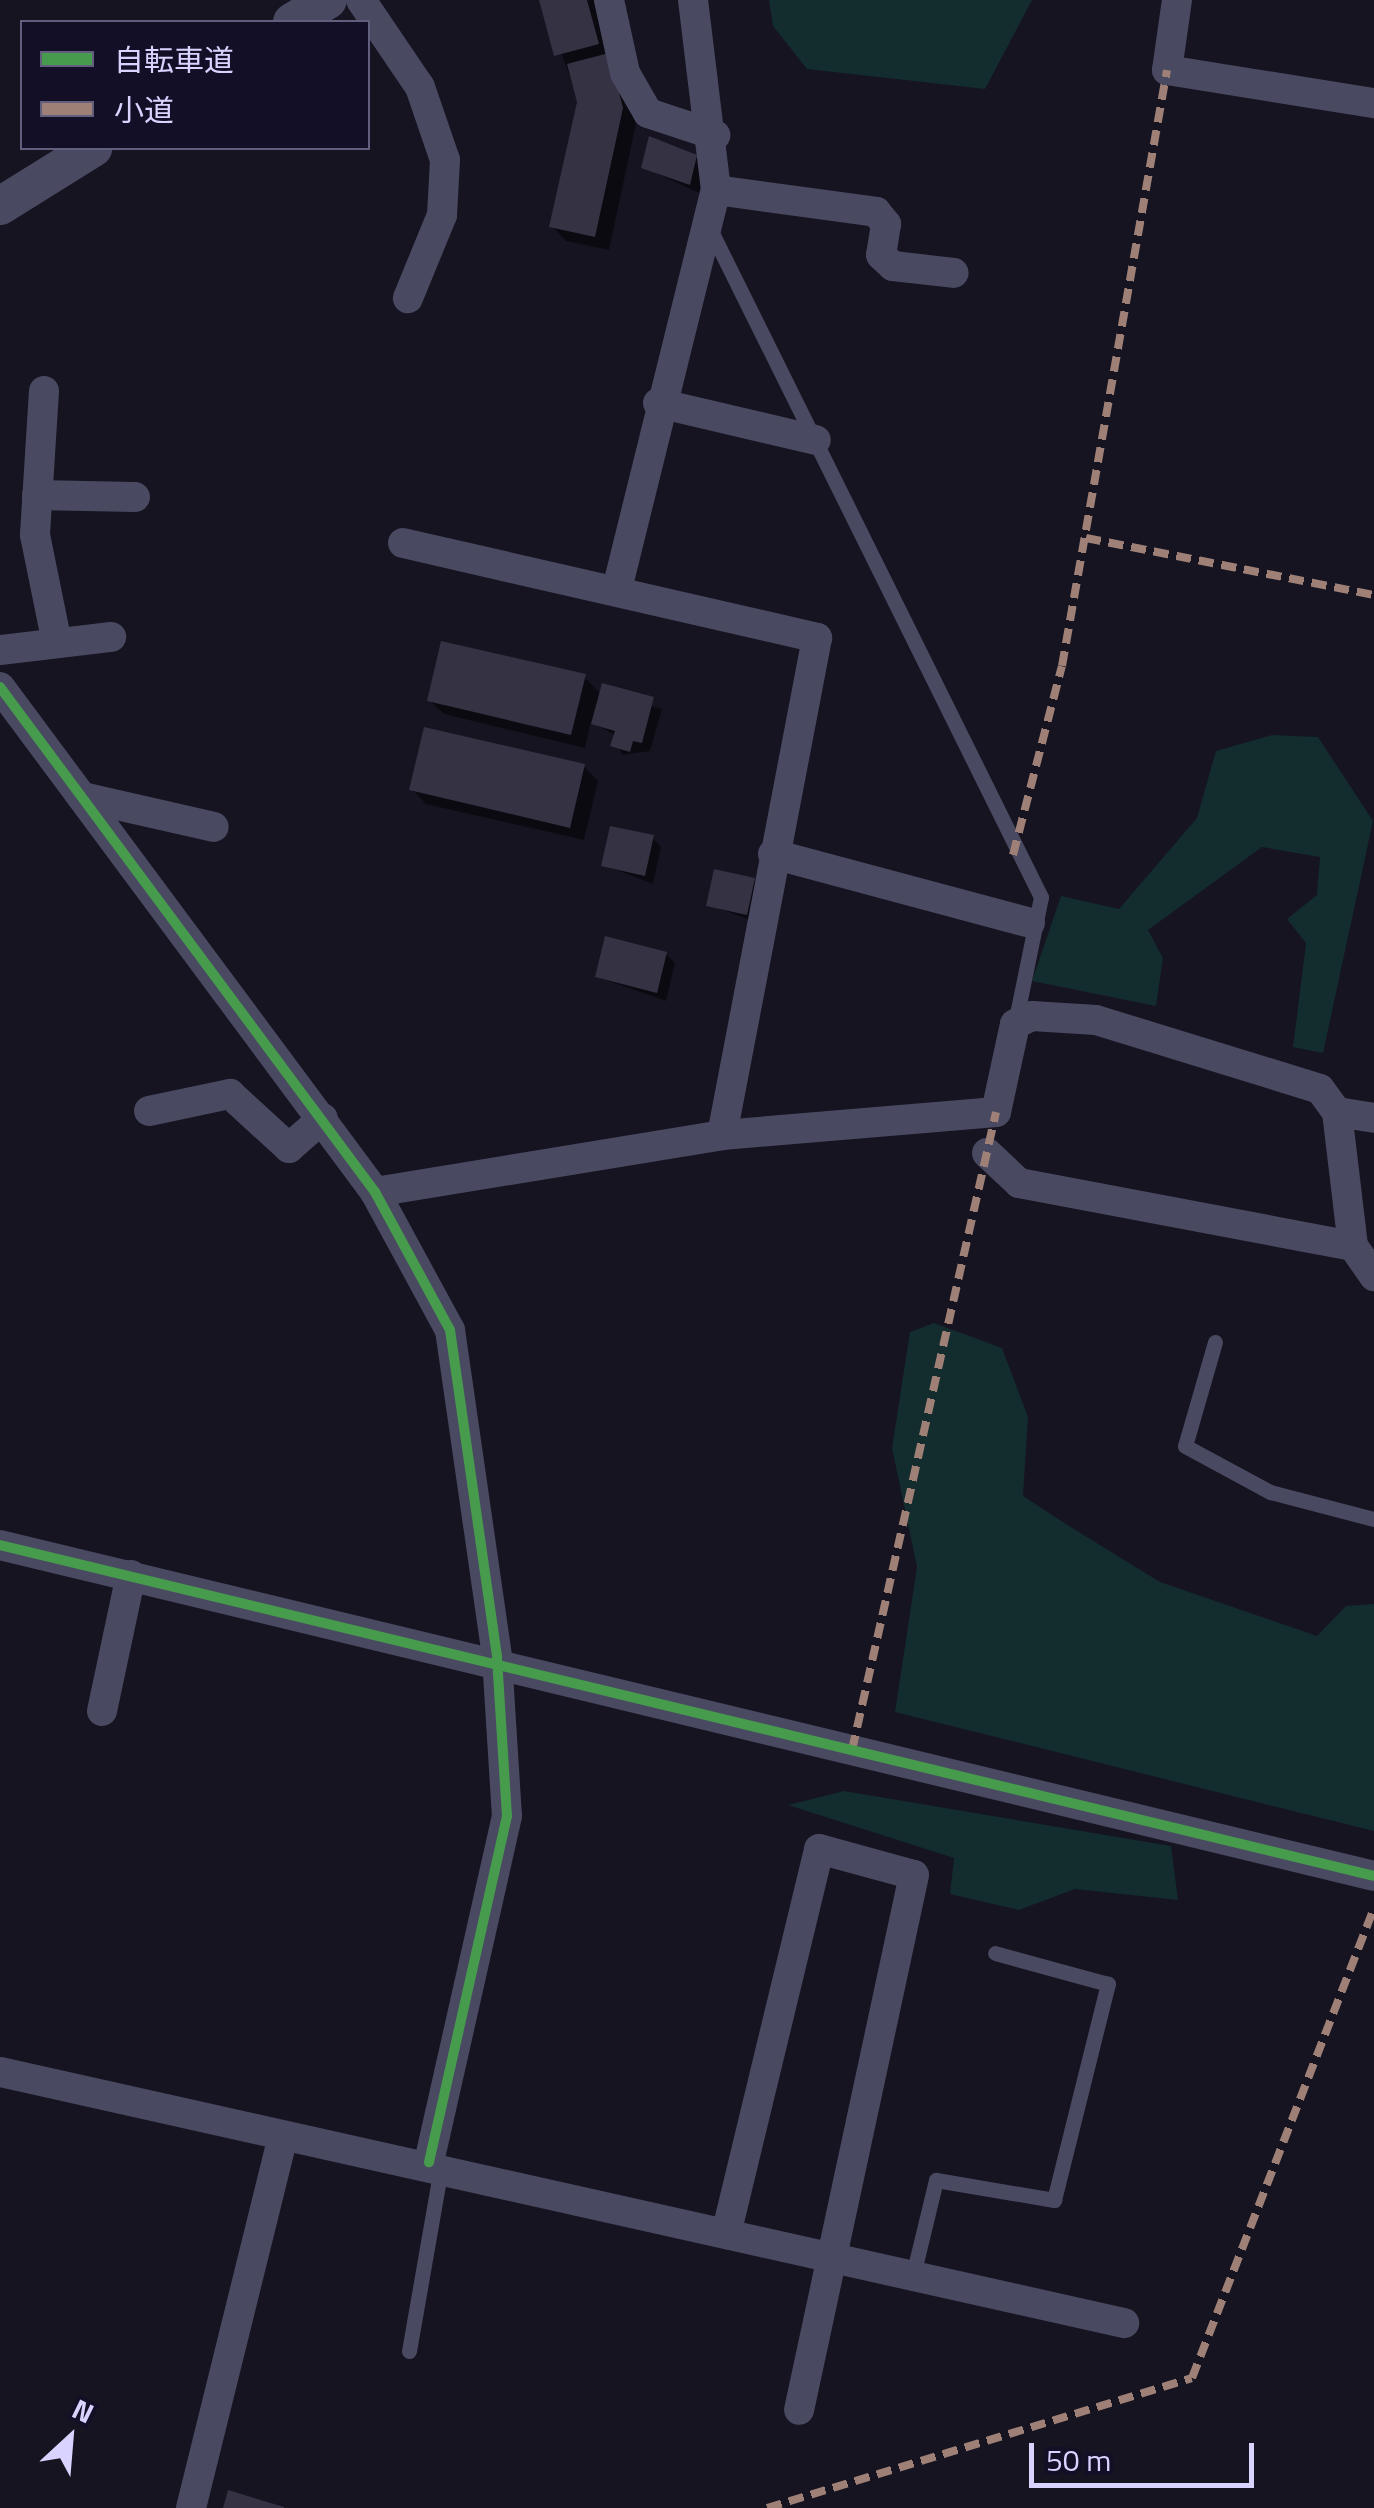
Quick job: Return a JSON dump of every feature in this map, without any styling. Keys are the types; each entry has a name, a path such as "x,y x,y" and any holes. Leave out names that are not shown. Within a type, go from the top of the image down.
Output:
{"street":[{"path":"295,20 328,0"},
{"path":"361,0 420,87 445,160 442,215 408,298"},
{"path":"609,0 625,72 648,113 714,136"},
{"path":"617,589 658,403 716,190 714,136 693,0"},
{"path":"1177,0 1167,70 1374,103"},
{"path":"0,206 90,150"},
{"path":"716,190 876,212 886,224 882,255 892,266 954,273"},
{"path":"44,391 34,535 57,642"},
{"path":"658,403 816,440"},
{"path":"37,495 135,497"},
{"path":"403,543 617,589 817,638 722,1135"},
{"path":"0,650 111,637"},
{"path":"0,688 375,1192 450,1330 498,1658 507,1816 435,2164"},
{"path":"82,797 214,827"},
{"path":"773,854 1030,923"},
{"path":"375,1192 722,1135 996,1112 1015,1024 1032,1016 1096,1020 1320,1088 1337,1112 1352,1246 1374,1276"},
{"path":"149,1111 230,1094 289,1148 323,1118"},
{"path":"1337,1112 1374,1118"},
{"path":"987,1154 1019,1182 1352,1246"},
{"path":"0,1545 498,1658 1374,1876"},
{"path":"102,1712 131,1575"},
{"path":"728,2230 818,1849 914,1875 799,2410"},
{"path":"0,2072 282,2136 435,2164 1124,2323"},
{"path":"191,2508 282,2136"}],"lane":[{"path":"708,224 816,440 876,580 1041,898 1030,923 1015,1024"},
{"path":"1215,1342 1184,1446 1270,1492 1374,1519"},
{"path":"913,2275 936,2180 1054,2200 1108,1984 995,1953"},
{"path":"408,2351 435,2164"}],"green space":[{"path":"769,0 1032,0 985,89 807,69 773,26"},
{"path":"1272,735 1318,737 1373,821 1323,1053 1293,1047 1306,943 1287,919 1317,895 1320,857 1262,847 1148,930 1163,958 1156,1006 1032,981 1061,896 1119,909 1197,818 1216,751"},
{"path":"934,1323 1002,1348 1028,1417 1023,1496 1069,1526 1160,1582 1317,1636 1346,1606 1374,1604 1374,1831 895,1712 917,1567 892,1448 910,1332"},
{"path":"844,1791 1171,1846 1178,1900 1075,1889 1019,1910 950,1894 954,1858 788,1805"}],"building":[{"path":"539,0 587,0 599,44 554,56"},
{"path":"609,53 623,108 595,237 549,227 577,102 567,64"},
{"path":"649,136 697,155 690,185 641,168"},
{"path":"441,641 586,674 571,735 427,701"},
{"path":"602,683 654,697 642,743 633,741 630,752 610,746 615,731 591,724"},
{"path":"424,727 585,764 570,828 409,790"},
{"path":"610,826 654,835 645,876 601,866"},
{"path":"714,869 755,878 747,915 706,906"},
{"path":"605,936 667,952 657,993 595,977"},
{"path":"228,2490 284,2507 284,2508 223,2508"}],"marked path":[{"path":"1013,855 1062,666 1167,70"},
{"path":"1086,538 1374,595"},
{"path":"852,1750 996,1112"},
{"path":"767,2508 1192,2378 1374,1908"}],"cycle path":[{"path":"0,687 375,1192 450,1330 497,1658 507,1816 429,2162"},
{"path":"0,1545 1374,1876"}]}
